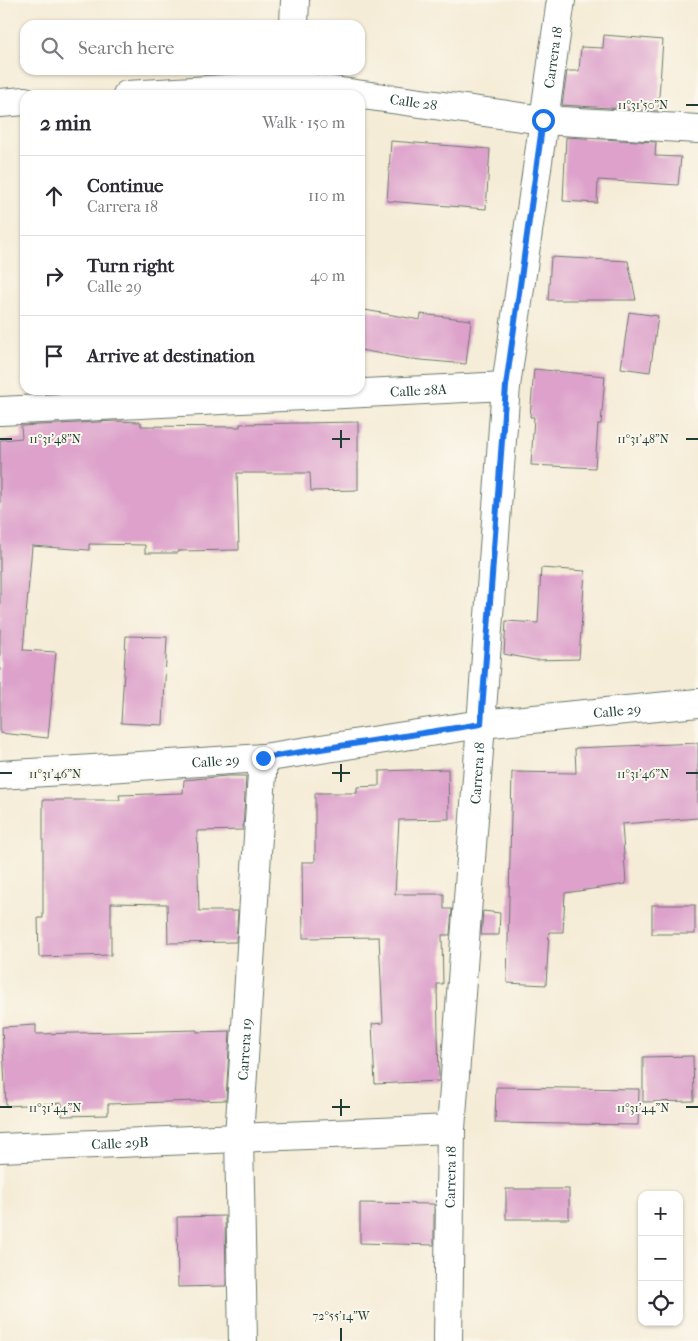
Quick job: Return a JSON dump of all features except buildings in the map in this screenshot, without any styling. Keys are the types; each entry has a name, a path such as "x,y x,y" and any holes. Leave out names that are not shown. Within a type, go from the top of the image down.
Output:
{"street":[{"path":"294,20 295,0"},
{"name":"Carrera 18","path":"448,1341 451,1130 506,386 561,0"},
{"name":"Calle 28","path":"173,90 292,77 543,120 698,129"},
{"path":"0,103 20,101"},
{"name":"Calle 28A","path":"365,393 506,386"},
{"name":"Calle 28A","path":"0,411 324,395"},
{"name":"Calle 29","path":"0,775 263,758 481,724 698,703"},
{"name":"Carrera 19","path":"243,1341 240,1137 263,758"},
{"name":"Calle 29B","path":"0,1148 451,1130"}],"route":[{"path":"263,758 481,724 506,386 543,120"}]}
